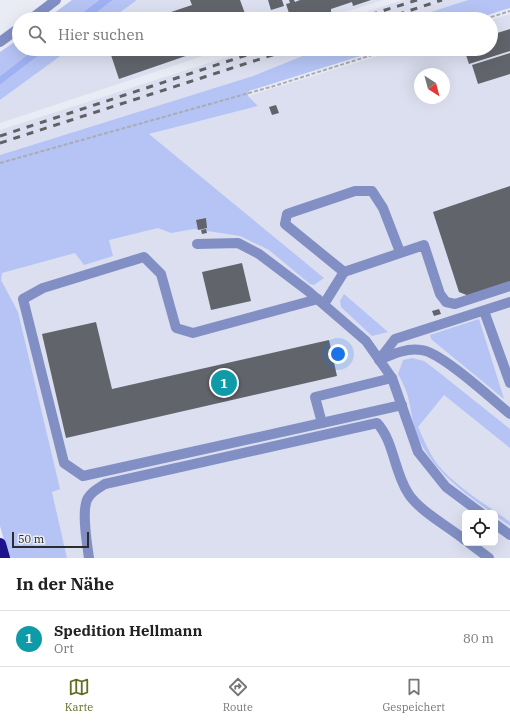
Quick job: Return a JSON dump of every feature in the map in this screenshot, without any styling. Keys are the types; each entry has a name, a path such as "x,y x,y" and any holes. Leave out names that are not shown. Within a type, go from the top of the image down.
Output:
{"highway":[{"path":"0,544 4,558"}],"street":[{"path":"40,12 56,0"},
{"path":"0,42 12,33"},
{"path":"344,272 285,224 287,214 355,191 372,191 383,208 400,252"},
{"path":"196,244 238,243 259,254 308,291 366,341 392,378 418,452 446,487 477,510"},
{"path":"402,406 83,476 64,463 23,299 43,288 144,257 161,274 176,328 193,332 321,302 344,272 424,245 440,294 446,302 455,304 510,286"},
{"path":"380,360 395,339 510,302"},
{"path":"484,311 510,384"},
{"path":"380,360 403,350 422,350 438,356 510,414"},
{"path":"322,423 315,397 392,378"},
{"path":"89,558 85,508 87,499 93,492 105,484 377,423 384,430 399,475 408,494 423,509 462,538"},
{"path":"498,526 510,535"},
{"path":"473,546 489,558"}],"path":[{"path":"498,15 510,11"},
{"path":"0,163 274,86 369,56"}],"shaded area":[{"path":"72,0 99,0 83,12 56,12"},
{"path":"99,0 113,0 97,12 83,12"},
{"path":"113,0 137,0 121,12 97,12"},
{"path":"137,0 383,0 346,12 121,12"},
{"path":"403,0 468,0 431,12 366,12"},
{"path":"468,0 510,0 510,8 497,12 431,12"},
{"path":"510,14 510,558 67,558 52,492 0,319 0,258 149,134 258,106 248,96 378,56 498,56 498,18"},
{"path":"12,44 12,56 26,56 0,76 0,52"},
{"path":"26,56 38,56 0,85 0,76"},
{"path":"38,56 60,56 0,100 0,85"},
{"path":"60,56 203,56 0,123 0,100"},
{"path":"230,56 303,56 253,76 0,155 0,130"},
{"path":"303,56 361,56 249,91 248,96 258,106 149,134 324,278 314,285 310,284 269,250 240,236 194,229 171,233 158,228 109,240 113,256 84,265 75,253 2,273 1,280 18,312 60,489 52,492 67,558 9,558 0,526 0,155 253,76"},
{"path":"344,294 388,332 372,336 341,307 340,301"},
{"path":"479,319 504,399 431,339 430,335"},
{"path":"412,358 424,361 510,429 510,448 444,395 418,427 432,456 445,473 493,510 488,510 457,486 433,462 424,448 416,433 407,394 398,374 403,360"},
{"path":"498,513 510,522 510,526 498,517"}],"building":[{"path":"190,0 240,0 244,12 171,12 192,5"},
{"path":"268,0 282,0 284,6 271,10"},
{"path":"289,0 294,0 295,2 300,0 371,0 353,6 352,2 331,9 331,12 289,12 286,4 290,3"},
{"path":"510,29 510,51 498,55 498,33"},
{"path":"510,53 510,74 478,84 472,65"},
{"path":"111,56 186,56 119,79"},
{"path":"466,56 494,56 469,64"},
{"path":"276,105 279,113 272,115 269,107"},
{"path":"510,186 510,283 469,296 459,292 433,212"},
{"path":"206,218 207,228 198,230 196,220"},
{"path":"206,229 207,233 202,234 201,230"},
{"path":"242,263 251,301 211,310 202,272"},
{"path":"439,309 441,314 434,316 432,311"},
{"path":"96,322 112,389 329,340 337,376 66,438 42,334"}],"railway":[{"path":"379,12 417,0"},
{"path":"405,12 442,0"},
{"path":"0,136 244,56"},
{"path":"0,143 269,56"}],"place":[{"name":"Spedition Hellmann","path":"224,383"}]}
